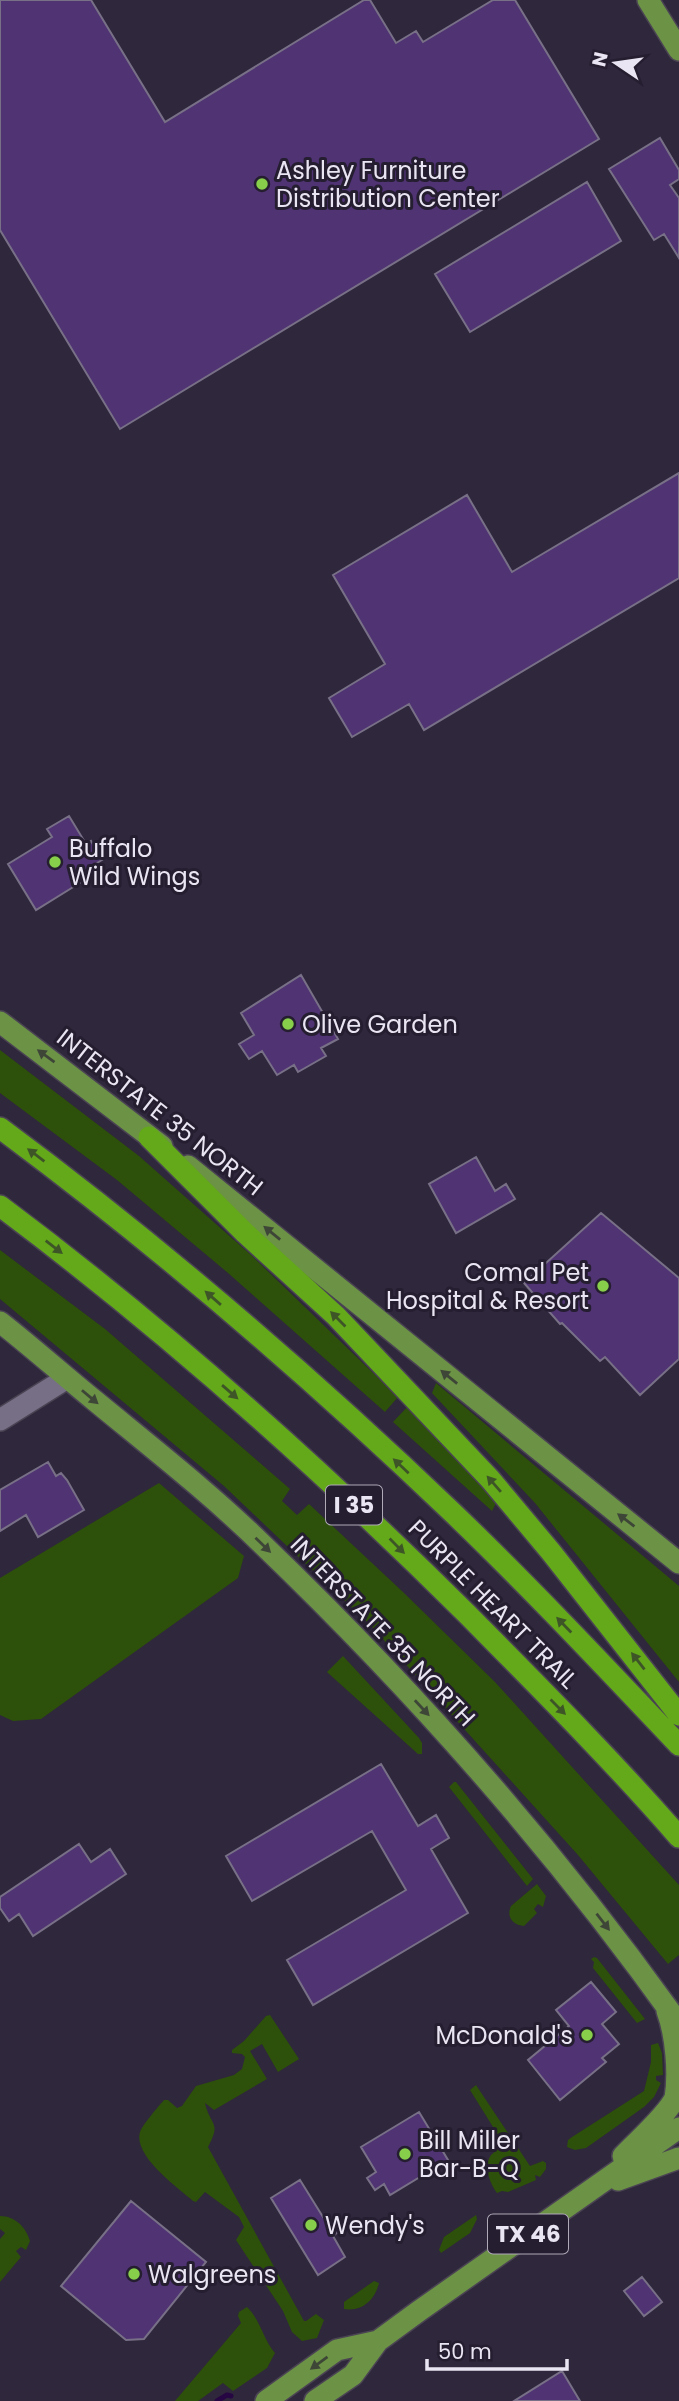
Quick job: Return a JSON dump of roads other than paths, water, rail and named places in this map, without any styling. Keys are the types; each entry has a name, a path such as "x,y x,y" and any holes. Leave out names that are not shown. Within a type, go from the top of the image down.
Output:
{"highway":[{"name":"PURPLE HEART TRAIL","path":"0,1128 50,1165 199,1286 319,1390 452,1513 559,1619 679,1745"},
{"path":"149,1137 245,1233 336,1316 490,1479 679,1715"},
{"name":"PURPLE HEART TRAIL","path":"0,1206 167,1338 388,1536 578,1727 679,1837"}],"main road":[{"path":"648,0 679,50"},
{"name":"INTERSTATE 35 NORTH","path":"0,1022 243,1210 679,1563"},
{"name":"INTERSTATE 35 NORTH","path":"0,1322 262,1544 380,1662 515,1811 644,1974 671,2000 679,2024"},
{"path":"592,2189 675,2098 678,2051 671,2000"},
{"name":"TX 46","path":"315,2401 353,2375 378,2342 679,2128"},
{"path":"592,2189 679,2158"},
{"name":"TX 46","path":"266,2401 337,2350 378,2342"}],"street":[{"path":"0,1420 67,1378"}],"waterway":[{"path":"217,2401 227,2395 231,2396"}],"place":[{"name":"Ashley Furniture Distribution Center","path":"262,184"},
{"name":"Buffalo Wild Wings","path":"55,862"},
{"name":"Olive Garden","path":"288,1024"},
{"name":"Comal Pet Hospital & Resort","path":"603,1286"},
{"name":"McDonald's","path":"587,2035"},
{"name":"Bill Miller Bar-B-Q","path":"405,2154"},
{"name":"Wendy's","path":"311,2225"},
{"name":"Walgreens","path":"134,2274"}]}
